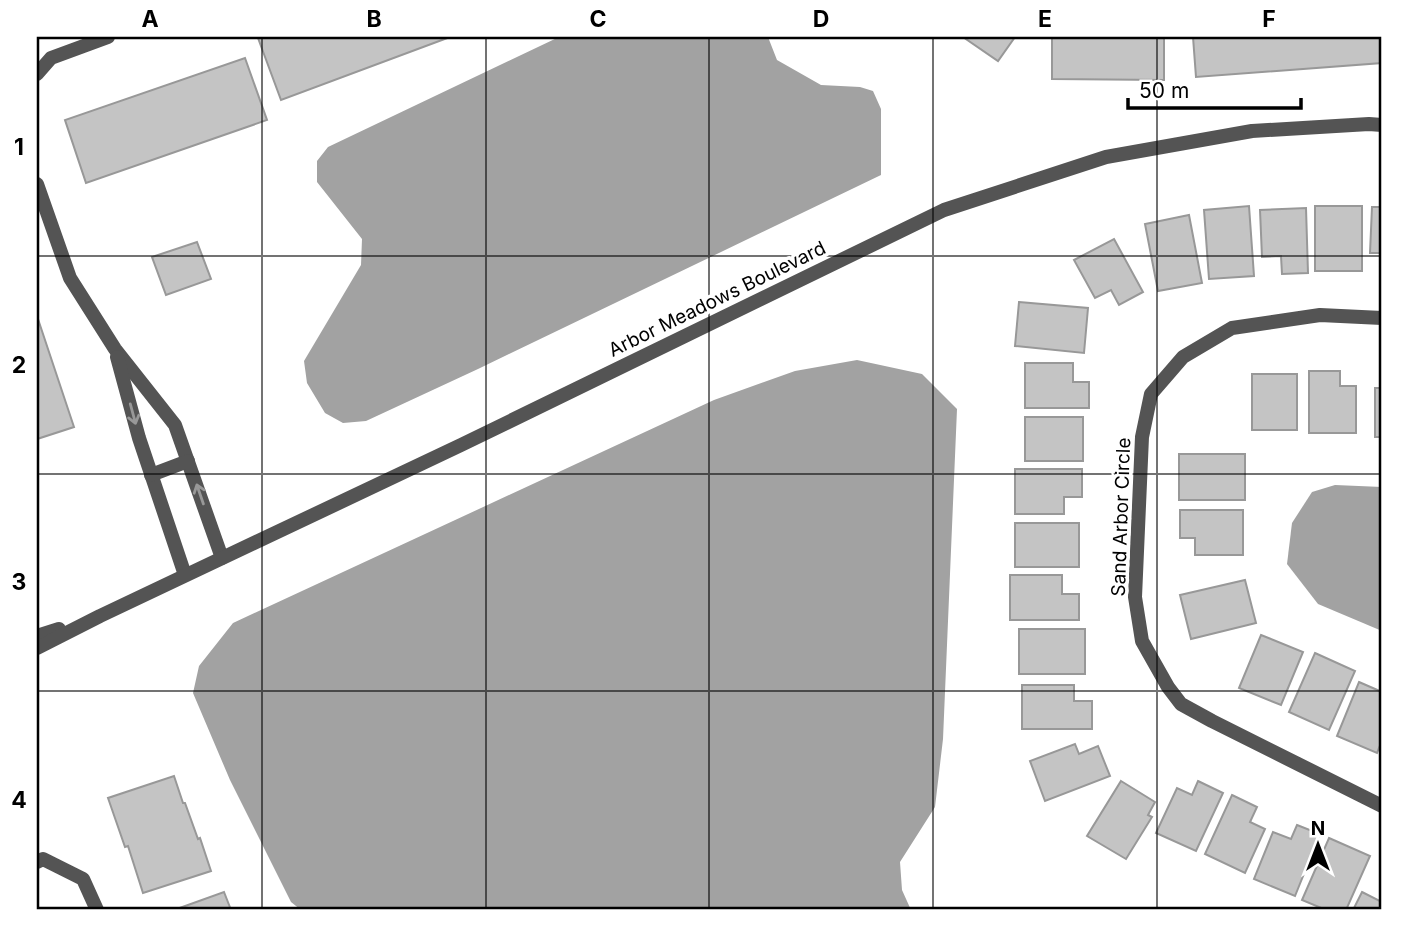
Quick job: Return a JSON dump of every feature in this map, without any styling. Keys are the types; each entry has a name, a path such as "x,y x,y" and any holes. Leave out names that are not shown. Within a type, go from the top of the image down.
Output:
{"street":[{"path":"37,74 51,58 108,37"},
{"name":"Arbor Meadows Boulevard","path":"37,649 100,616 461,445 944,210 1106,157 1252,131 1382,125"},
{"path":"37,184 71,278 115,349 175,425 222,558"},
{"name":"Sand Arbor Circle","path":"1382,318 1320,315 1232,328 1183,357 1151,394 1142,437 1135,597 1142,641 1168,687 1181,704 1382,806"},
{"path":"115,349 139,438 186,575"},
{"path":"151,475 188,461"},
{"name":"Arbor Meadows Boulevard","path":"37,636 100,616"},
{"path":"37,862 43,859 83,879 97,910"}],"shaded area":[{"path":"559,37 768,37 777,60 821,85 860,87 873,91 881,109 881,175 366,421 343,423 325,413 307,383 304,361 361,265 362,239 317,182 317,161 328,147"},
{"path":"857,360 922,374 957,409 943,739 935,807 900,862 902,890 911,910 301,910 291,902 230,780 193,693 199,666 233,623 714,400 795,371"},
{"path":"1335,485 1382,487 1382,631 1318,604 1287,564 1292,523 1312,492"}],"building":[{"path":"450,37 281,100 258,38"},
{"path":"963,37 1015,37 998,61"},
{"path":"1052,37 1164,37 1164,80 1052,79"},
{"path":"1193,37 1382,37 1382,63 1196,77"},
{"path":"245,58 267,120 86,183 65,120"},
{"path":"1249,206 1254,276 1209,279 1204,210"},
{"path":"1315,206 1362,206 1362,271 1315,271"},
{"path":"1372,207 1382,207 1382,253 1370,253"},
{"path":"1306,208 1308,273 1282,274 1281,256 1262,257 1260,210"},
{"path":"1189,215 1202,283 1158,291 1145,224"},
{"path":"1114,239 1143,292 1119,305 1111,290 1095,298 1074,260"},
{"path":"197,242 211,279 166,295 152,257"},
{"path":"1019,302 1088,308 1084,353 1015,346"},
{"path":"37,316 74,427 37,439"},
{"path":"1025,363 1073,363 1073,382 1089,382 1089,408 1025,408"},
{"path":"1309,371 1340,371 1340,386 1356,386 1356,433 1309,433"},
{"path":"1252,374 1297,374 1297,430 1252,430"},
{"path":"1375,388 1382,388 1382,437 1375,437"},
{"path":"1025,417 1083,417 1083,461 1025,461"},
{"path":"1179,454 1245,454 1245,500 1179,500"},
{"path":"1015,469 1082,469 1082,497 1064,497 1064,514 1015,514"},
{"path":"1180,510 1243,510 1243,555 1195,555 1195,538 1180,538"},
{"path":"1015,523 1079,523 1079,567 1015,567"},
{"path":"1010,575 1062,575 1062,594 1079,594 1079,620 1010,620"},
{"path":"1245,580 1256,623 1191,639 1180,595"},
{"path":"1019,629 1085,629 1085,674 1019,674"},
{"path":"1261,635 1303,652 1281,705 1239,688"},
{"path":"1315,653 1355,671 1329,730 1289,712"},
{"path":"1359,682 1382,692 1382,740 1377,753 1337,736"},
{"path":"1022,685 1074,685 1074,701 1092,701 1092,729 1022,729"},
{"path":"1075,744 1079,754 1098,746 1110,776 1045,801 1030,761"},
{"path":"174,776 211,871 143,893 128,846 125,847 108,798"},
{"path":"1121,781 1155,802 1148,815 1152,817 1126,859 1087,836"},
{"path":"1198,781 1223,793 1196,851 1156,833 1177,788 1192,795"},
{"path":"1232,795 1257,807 1250,822 1265,829 1245,873 1205,854"},
{"path":"1297,825 1320,834 1295,896 1254,879 1273,832 1291,839"},
{"path":"1329,838 1370,856 1346,910 1326,910 1302,900"},
{"path":"224,892 231,910 174,910"},
{"path":"1362,892 1382,902 1382,910 1353,910"}]}
